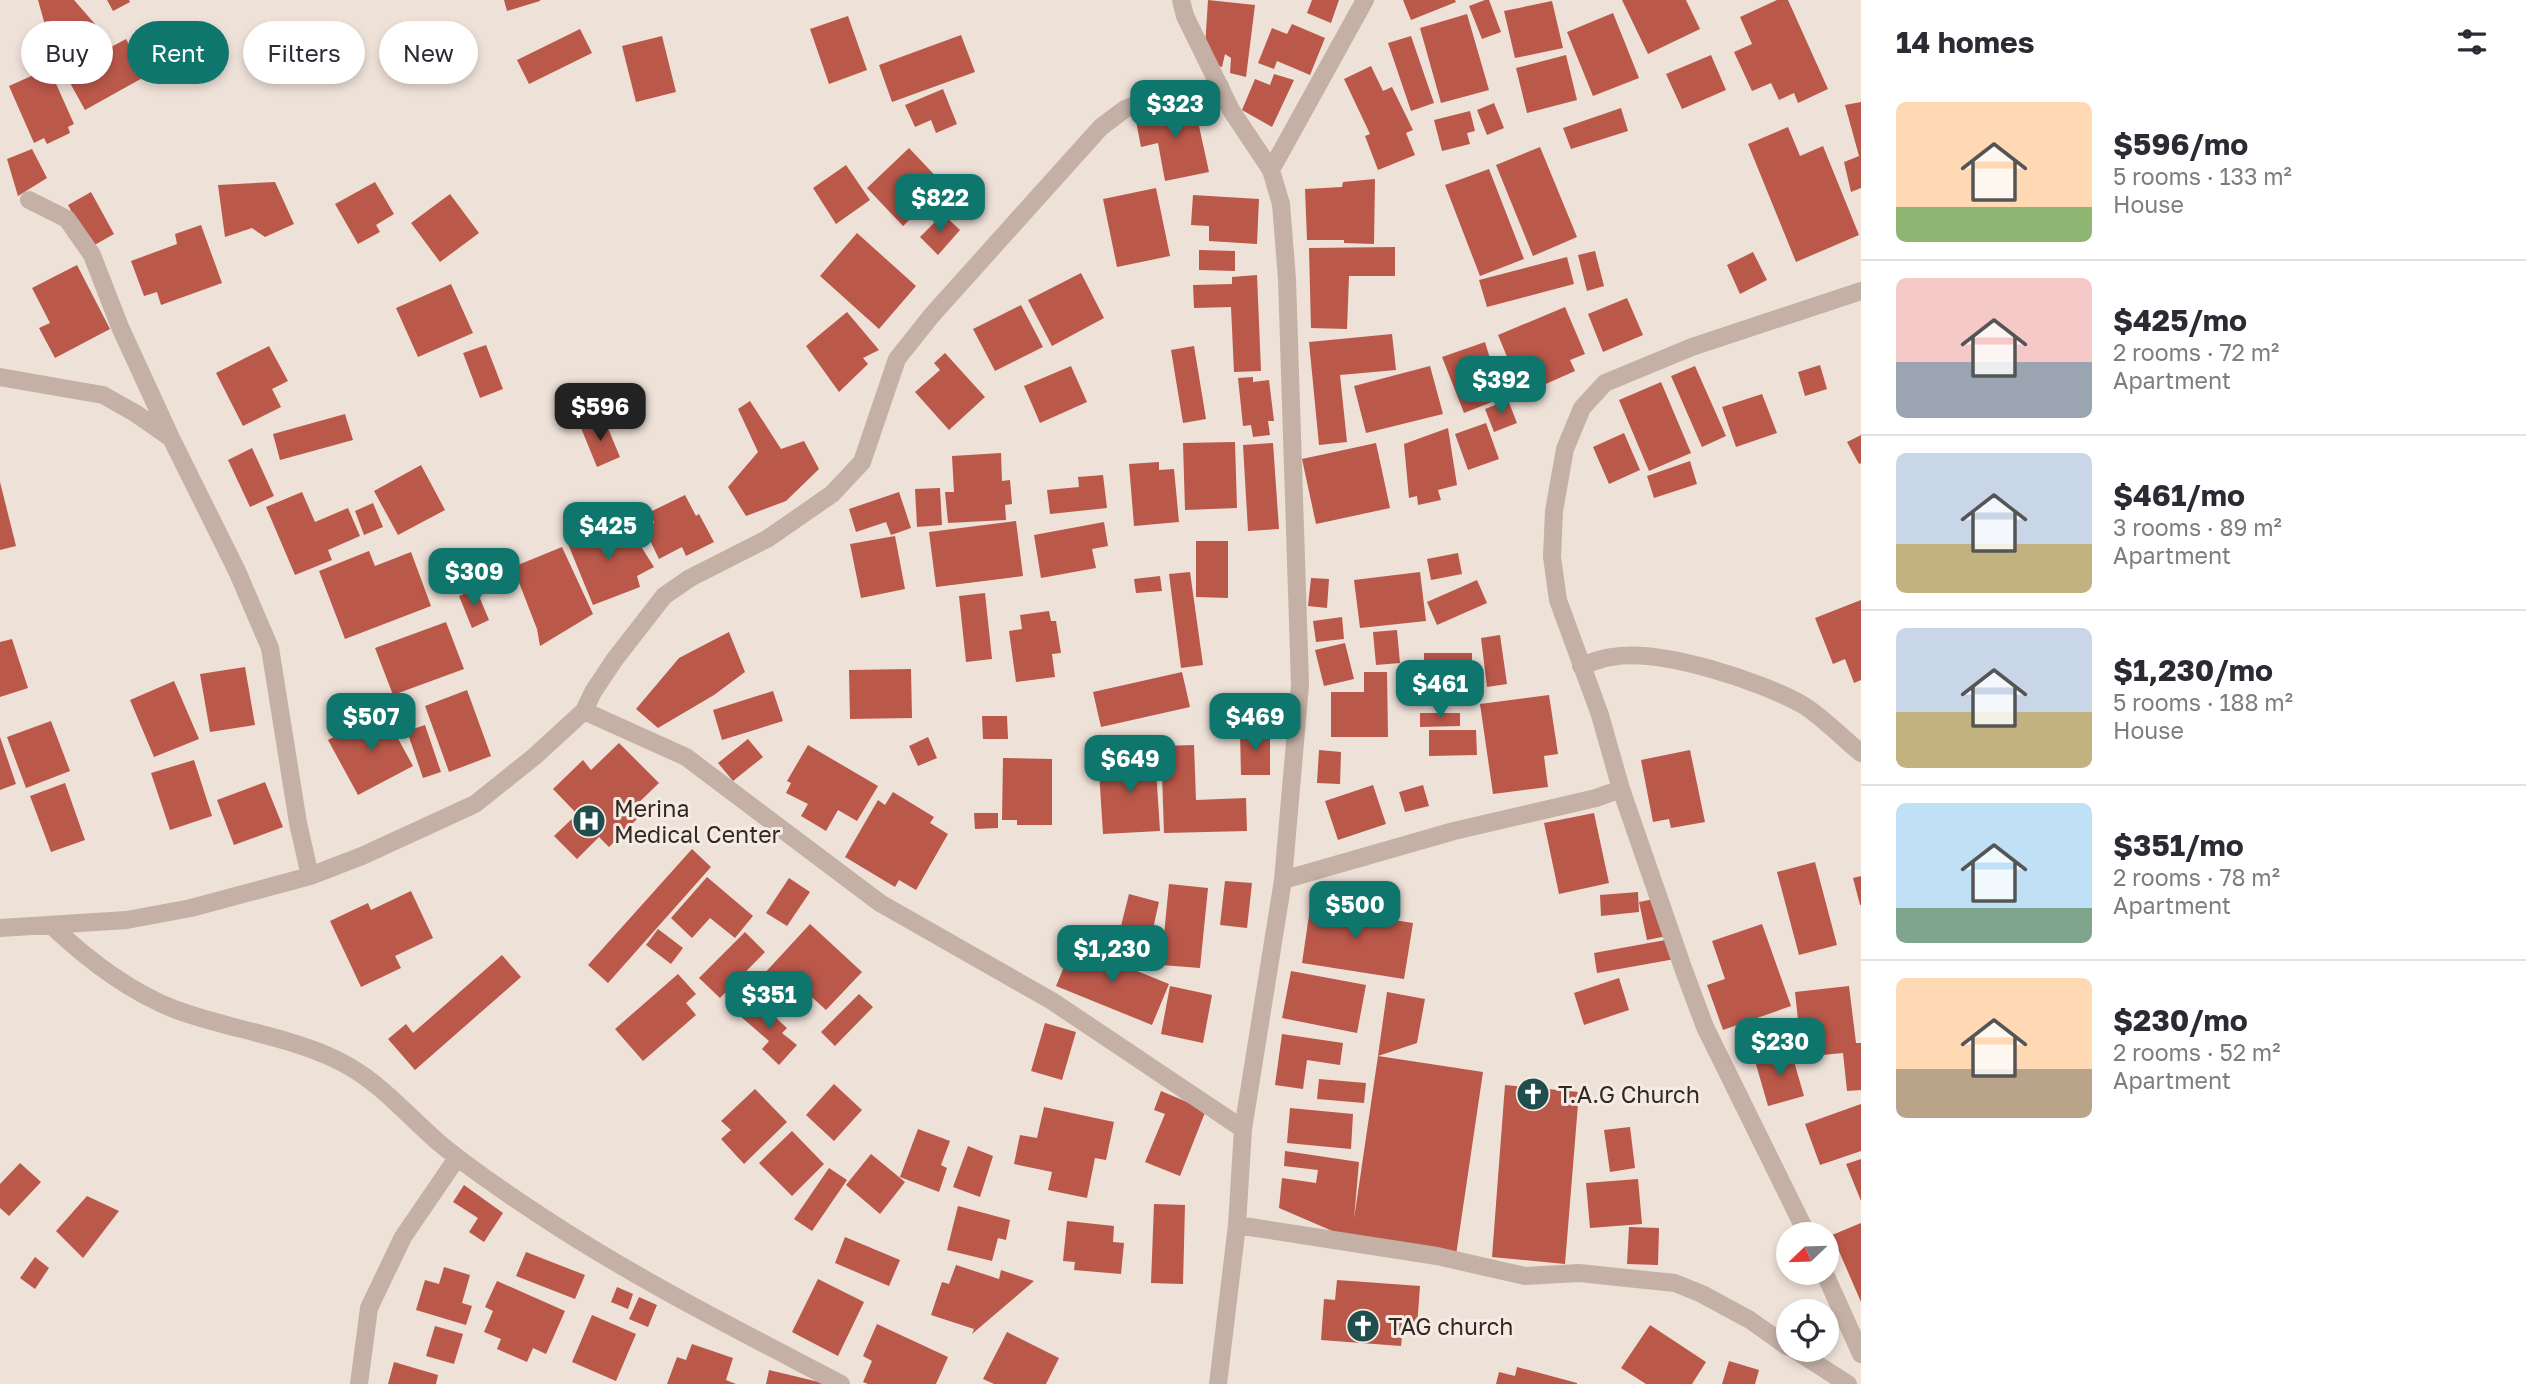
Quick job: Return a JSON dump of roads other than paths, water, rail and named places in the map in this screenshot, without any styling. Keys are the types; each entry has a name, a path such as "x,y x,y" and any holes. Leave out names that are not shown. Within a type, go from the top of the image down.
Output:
{"street":[{"path":"1181,0 1185,16 1231,110 1271,170 1281,204 1287,279 1300,685 1283,880 1243,1129 1237,1225 1218,1384"},
{"path":"1271,170 1365,0"},
{"path":"0,928 127,920 191,908 310,876 362,856 475,804 536,756 584,711 615,659 664,596 690,578 778,531 832,494 862,462 897,359 932,315 1101,127 1125,109 1149,100 1220,86"},
{"path":"29,200 67,219 92,255 120,327 171,439 237,571 270,648 298,823 310,876"},
{"path":"1801,1222 1705,1027 1621,789 1600,715 1558,600 1552,557 1554,512 1565,449 1581,408 1605,383 1692,347 1861,292"},
{"path":"0,377 103,395 135,413 171,439"},
{"path":"1581,666 1613,656 1647,657 1704,666 1774,691 1806,706 1861,754"},
{"path":"584,711 687,757 880,904 1052,1001 1243,1129"},
{"path":"1283,880 1454,831 1596,798 1621,789"},
{"path":"52,926 78,952 113,977 173,1008 315,1051 347,1065 371,1080 457,1158 541,1217 639,1276 841,1384"},
{"path":"359,1384 369,1308 403,1237 457,1158"},
{"path":"1237,1225 1437,1256 1525,1276 1579,1273 1675,1283 1750,1320 1776,1338"},
{"path":"1830,1285 1861,1354"},
{"path":"1813,1362 1848,1384"}],"place":[{"name":"Merina Medical Center","path":"589,821"},
{"name":"T.A.G Church","path":"1533,1094"},
{"name":"TAG church","path":"1363,1326"}]}
